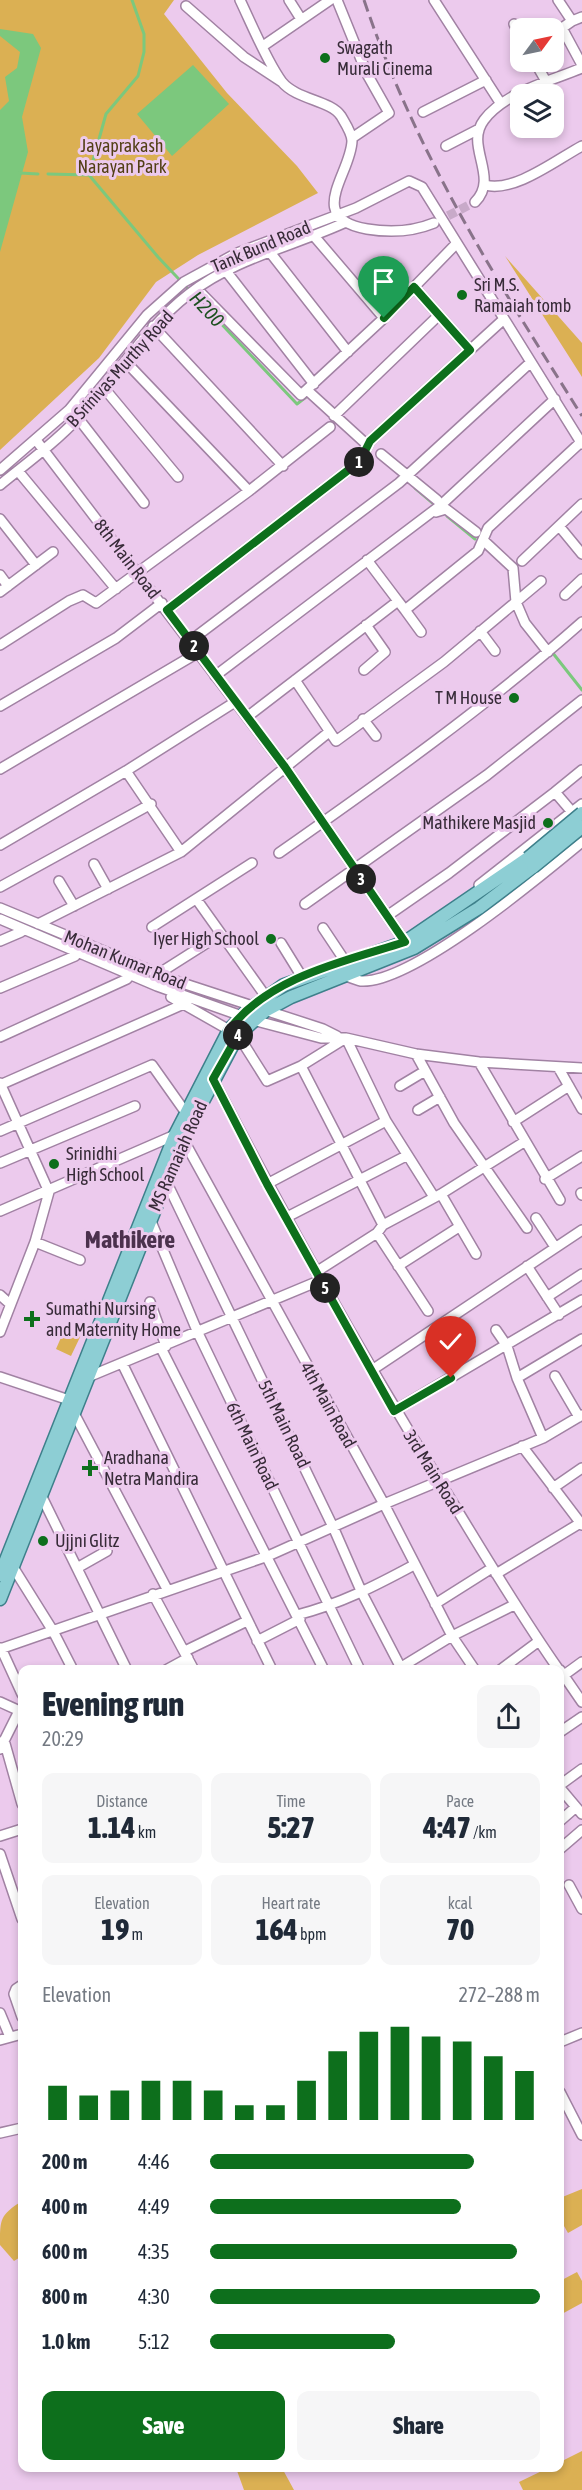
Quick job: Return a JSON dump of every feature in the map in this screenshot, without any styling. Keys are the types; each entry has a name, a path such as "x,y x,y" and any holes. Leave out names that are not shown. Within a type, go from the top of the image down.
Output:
{"main road":[{"path":"530,863 577,813"},
{"path":"530,863 582,827"},
{"name":"MS Ramaiah Road","path":"247,1018 268,1005 302,977 405,942 530,863"},
{"name":"MS Ramaiah Road","path":"0,1575 88,1377 166,1181 186,1113 252,1007 268,1005 414,948 479,908 530,863"},
{"name":"MS Ramaiah Road","path":"0,1599 42,1497 74,1406 179,1137 213,1079 234,1033"}],"street":[{"path":"240,0 282,82"},
{"path":"289,0 301,19"},
{"path":"263,46 330,0"},
{"path":"337,0 367,74 389,114 352,138"},
{"path":"434,0 501,105"},
{"path":"558,0 572,21"},
{"path":"186,6 258,69 282,82 302,98 339,114 352,138 351,151 334,192 334,203 343,218 360,228 394,232 434,223"},
{"path":"475,202 481,196 485,185 477,137 479,129 489,114 501,105 582,67 562,28 582,17"},
{"path":"541,72 547,83"},
{"path":"423,112 486,80"},
{"path":"446,146 479,129"},
{"path":"485,185 494,187 511,185 582,146"},
{"path":"343,218 404,182 414,181 422,187 581,443 488,528 478,551 405,610"},
{"name":"B Srinivas Murthy Road","path":"0,485 44,450 78,418 153,326 193,291 226,271 269,251 314,237 343,218"},
{"name":"Tank Bund Road","path":"0,470 76,402 147,315 182,285 224,260 274,237 343,218"},
{"path":"314,237 384,318"},
{"path":"193,291 301,395 384,318 456,244"},
{"path":"269,251 348,352"},
{"path":"226,271 310,387 334,416 364,441"},
{"path":"414,287 470,350"},
{"path":"334,416 439,315"},
{"path":"0,706 164,607 360,461 370,441 504,319"},
{"path":"153,326 283,465"},
{"path":"125,361 249,491"},
{"path":"190,640 399,483 405,474 531,362"},
{"path":"104,388 178,477"},
{"path":"216,676 433,511 555,399"},
{"path":"78,418 144,503"},
{"path":"0,645 69,601 83,595 96,603 249,491 330,427"},
{"name":"8th Main Road","path":"36,440 285,767 405,942"},
{"path":"381,454 437,501"},
{"path":"18,471 116,589"},
{"path":"522,561 582,504"},
{"path":"433,511 446,509 476,532"},
{"path":"0,519 36,565"},
{"path":"559,526 582,554"},
{"path":"483,540 513,568 516,602 525,623 548,652"},
{"path":"0,575 4,589 53,552"},
{"path":"367,560 421,632"},
{"path":"565,595 582,579"},
{"path":"295,680 336,741 363,719 444,662 541,581"},
{"path":"247,717 398,601"},
{"path":"279,853 376,786 509,686 582,622"},
{"path":"363,670 385,652 366,625"},
{"path":"480,631 495,651"},
{"path":"0,768 199,652"},
{"path":"305,904 486,775 582,700"},
{"path":"0,845 126,771 235,702"},
{"path":"363,719 376,736"},
{"path":"38,924 182,852 329,732"},
{"path":"387,916 492,842 582,770"},
{"path":"126,771 182,852"},
{"path":"555,792 577,813"},
{"path":"0,887 151,804"},
{"name":"MS Ramaiah Road","path":"405,942 534,842 577,813 582,804"},
{"path":"534,842 553,866"},
{"path":"344,975 360,981 374,980 429,956 553,866 582,842"},
{"path":"152,927 252,863"},
{"path":"94,864 108,889"},
{"path":"59,881 74,906"},
{"path":"197,900 268,1005 342,1037 416,1054 479,1062 582,1068"},
{"name":"Mohan Kumar Road","path":"0,908 158,974 252,1007"},
{"path":"0,922 186,1003 234,1033 267,1081 301,1066 342,1037"},
{"path":"0,922 157,986 247,1018 321,1038 342,1037"},
{"path":"323,928 345,962"},
{"path":"0,941 21,932"},
{"path":"158,974 222,934"},
{"path":"281,943 302,977"},
{"path":"0,988 75,956"},
{"path":"0,1037 127,978"},
{"path":"0,1332 35,1242 49,1192 0,1085 186,1003"},
{"path":"342,1037 406,1156 438,1196 476,1254"},
{"path":"416,1054 484,1167 528,1228"},
{"path":"479,1062 545,1179 560,1200"},
{"path":"0,1131 152,1065 186,1113"},
{"path":"301,1066 359,1181 398,1266 428,1311"},
{"path":"558,1067 582,1109"},
{"path":"400,1086 425,1071"},
{"name":"3rd Main Road","path":"213,1079 267,1184 287,1216 394,1411 514,1605 555,1665"},
{"path":"513,1122 568,1086"},
{"path":"418,1110 440,1097"},
{"path":"0,1163 135,1106"},
{"path":"267,1184 386,1121"},
{"path":"0,1211 179,1137"},
{"name":"4th Main Road","path":"179,1137 384,1504 452,1636 472,1665"},
{"path":"88,1377 270,1302 318,1276 380,1229 524,1142"},
{"path":"287,1216 406,1156"},
{"path":"545,1179 582,1156"},
{"name":"5th Main Road","path":"166,1181 334,1528 397,1665"},
{"path":"536,1218 555,1247"},
{"name":"6th Main Road","path":"150,1219 198,1333 358,1665"},
{"path":"398,1266 459,1227"},
{"path":"372,1370 582,1230"},
{"path":"35,1242 80,1260"},
{"path":"527,1266 559,1315"},
{"path":"547,1297 582,1274"},
{"path":"0,1295 10,1304"},
{"path":"394,1411 582,1300"},
{"path":"150,1302 164,1347 322,1665"},
{"path":"496,1330 507,1346 517,1378 543,1438"},
{"path":"517,1378 582,1339"},
{"path":"122,1363 269,1665"},
{"path":"18,1686 0,1648 268,1556 384,1504 543,1438 580,1416 555,1376"},
{"path":"0,1378 74,1406 167,1589"},
{"path":"435,1604 581,1523 522,1446"},
{"path":"553,1488 582,1468"},
{"path":"42,1497 125,1665"},
{"path":"77,1568 107,1551"},
{"path":"257,1641 298,1617 362,1593 414,1565"},
{"path":"13,1567 53,1631 70,1665"},
{"path":"153,1594 192,1665"},
{"path":"406,1665 452,1636 514,1605"},
{"path":"173,1665 187,1654 247,1621"},
{"path":"507,1665 540,1641"},
{"path":"414,1660 418,1665"},
{"path":"564,1671 582,1662"},
{"name":"3rd Main Road","path":"564,1678 582,1702"},
{"path":"0,1702 18,1710"},
{"path":"18,1716 2,1744 18,1792"},
{"path":"564,1729 582,1717"},
{"path":"564,1784 582,1769"},
{"path":"564,1792 579,1811 564,1819"},
{"path":"0,1836 18,1830"},
{"path":"564,1846 582,1830"},
{"path":"0,1854 18,1907"},
{"path":"569,1885 582,1909"},
{"path":"18,1988 14,1994 18,2006"},
{"path":"0,2013 10,2037"},
{"path":"564,2040 582,2033"},
{"path":"0,2040 18,2035"},
{"path":"564,2100 582,2135"},
{"path":"0,2133 18,2129"}],"green space":[{"name":"Jayaprakash Narayan Park","path":"0,0 174,0 164,14 227,93 297,166 318,193 198,255 156,282 99,358 0,450"},
{"path":"505,256 582,343 582,377"},
{"path":"66,1326 82,1333 71,1356 56,1349"},
{"path":"582,2189 582,2225 568,2233 564,2226 564,2196"},
{"path":"18,2204 18,2258 14,2261 0,2245 1,2223 9,2210"},
{"path":"577,2272 582,2281 582,2303 564,2313 564,2279"},
{"path":"582,2451 582,2490 523,2490 519,2482 540,2472 564,2472 564,2460"},
{"path":"237,2472 284,2472 294,2490 244,2490"}],"shaded area":[{"path":"0,29 33,34 41,48 22,117 28,152 0,252 0,110 9,101 5,77 17,68 20,52 0,36"},
{"path":"193,65 229,104 172,156 137,114"}],"waterway":[{"path":"89,175 106,114 138,76 144,52 144,34 132,0"},
{"name":"H200","path":"20,173 38,174"},
{"name":"H200","path":"48,174 89,175 158,257 297,404 306,397"},
{"name":"H200","path":"415,488 435,505"},
{"name":"H200","path":"447,516 475,539"},
{"name":"H200","path":"552,652 582,690"}],"tunnel":[{"path":"436,222 475,202"}],"railway":[{"path":"364,0 385,56 433,163 489,265 582,416"}],"place":[{"name":"Swagath Murali Cinema","path":"325,58"},
{"name":"Sri M.S. Ramaiah tomb","path":"462,295"},
{"name":"T M House","path":"514,698"},
{"name":"Mathikere Masjid","path":"548,823"},
{"name":"Iyer High School","path":"271,939"},
{"name":"Srinidhi High School","path":"54,1164"},
{"name":"Sumathi Nursing and Maternity Home","path":"32,1319"},
{"name":"Aradhana Netra Mandira","path":"90,1468"},
{"name":"Ujjni Glitz","path":"43,1541"}],"district":[{"name":"Mathikere","path":"130,1240"}],"route":[{"path":"384,318 414,287 470,350 370,441 360,461 167,610 285,767 405,942 302,977 256,1004 229,1030 238,1035 213,1079 267,1184 287,1216 394,1411 451,1378"}]}
